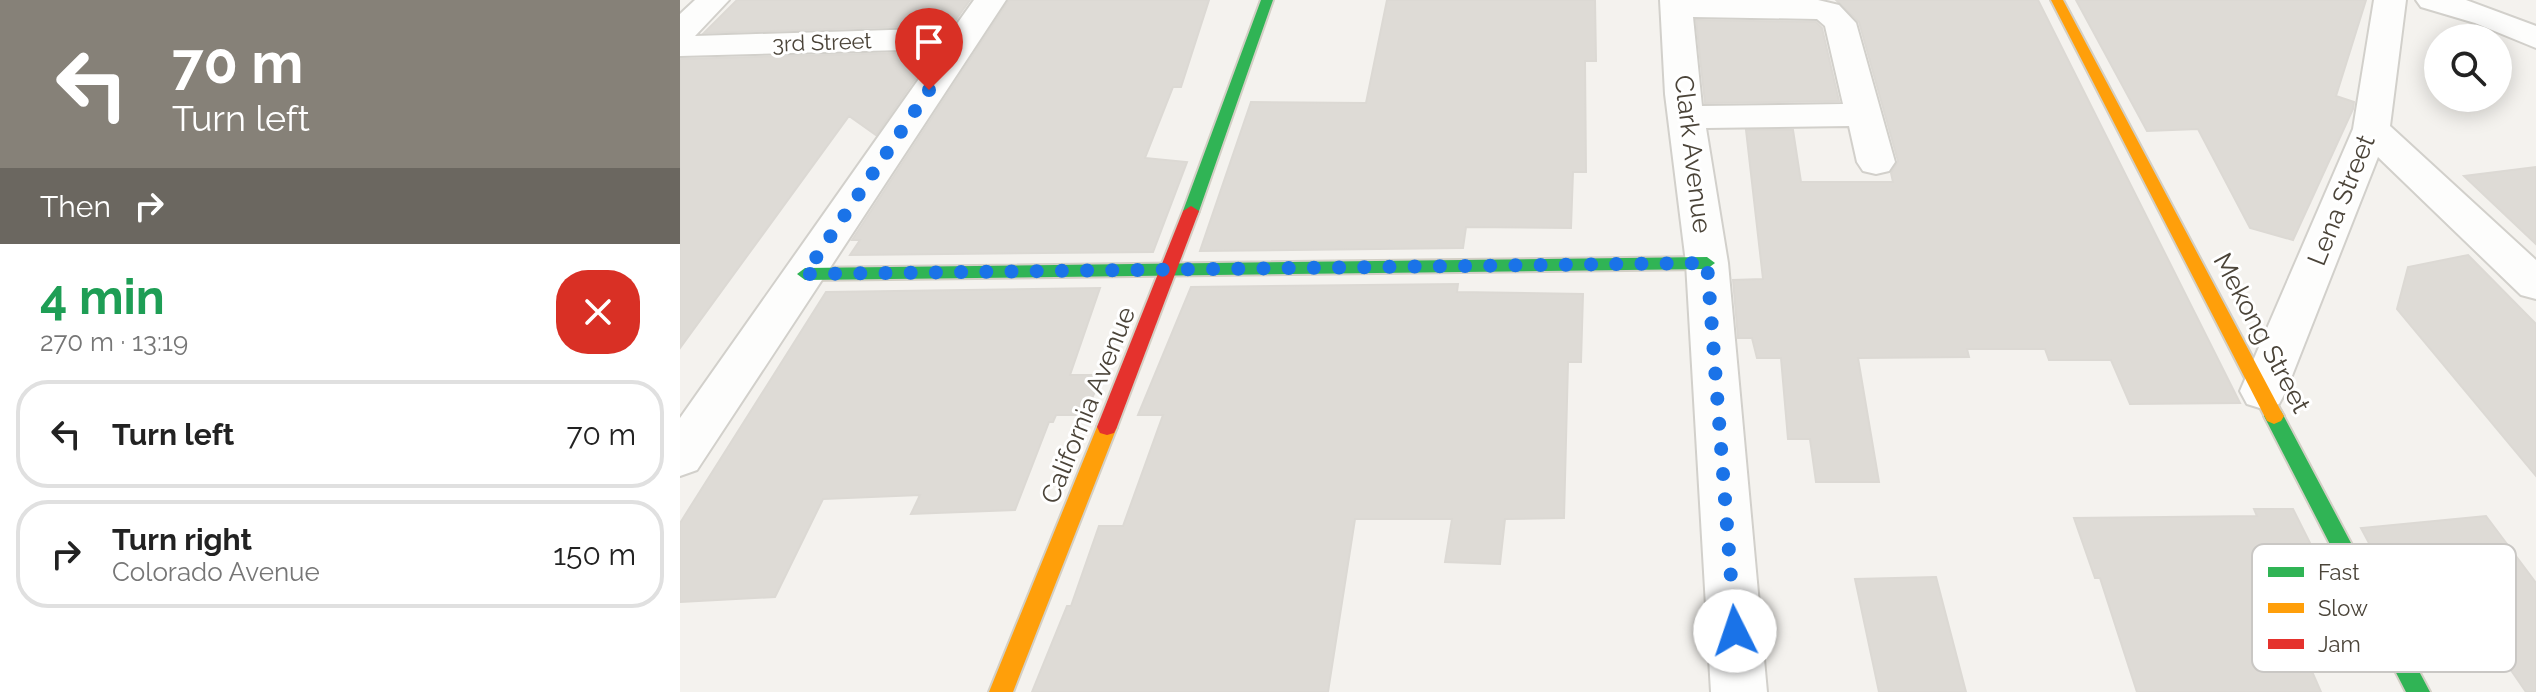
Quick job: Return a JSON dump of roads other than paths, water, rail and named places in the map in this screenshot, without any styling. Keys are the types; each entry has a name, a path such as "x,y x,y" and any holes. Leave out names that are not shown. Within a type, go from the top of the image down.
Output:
{"street":[{"path":"680,32 713,0"},
{"path":"680,456 990,0"},
{"name":"California Avenue","path":"1001,692 1169,272 1267,0"},
{"name":"Mekong Street","path":"2057,0 2342,544"},
{"name":"Lena Street","path":"2263,391 2371,129 2390,0"},
{"path":"2432,0 2486,16 2536,38"},
{"path":"1678,4 1808,7 1828,12 1840,23 1876,162"},
{"name":"Clark Avenue","path":"1678,4 1683,94 1707,263 1739,692"},
{"name":"3rd Street","path":"680,46 965,38"},
{"path":"1687,117 1862,115"},
{"path":"2371,129 2536,284"},
{"path":"805,274 1169,272 1707,263"},
{"name":"Mekong Street","path":"2408,672 2418,692"}]}
